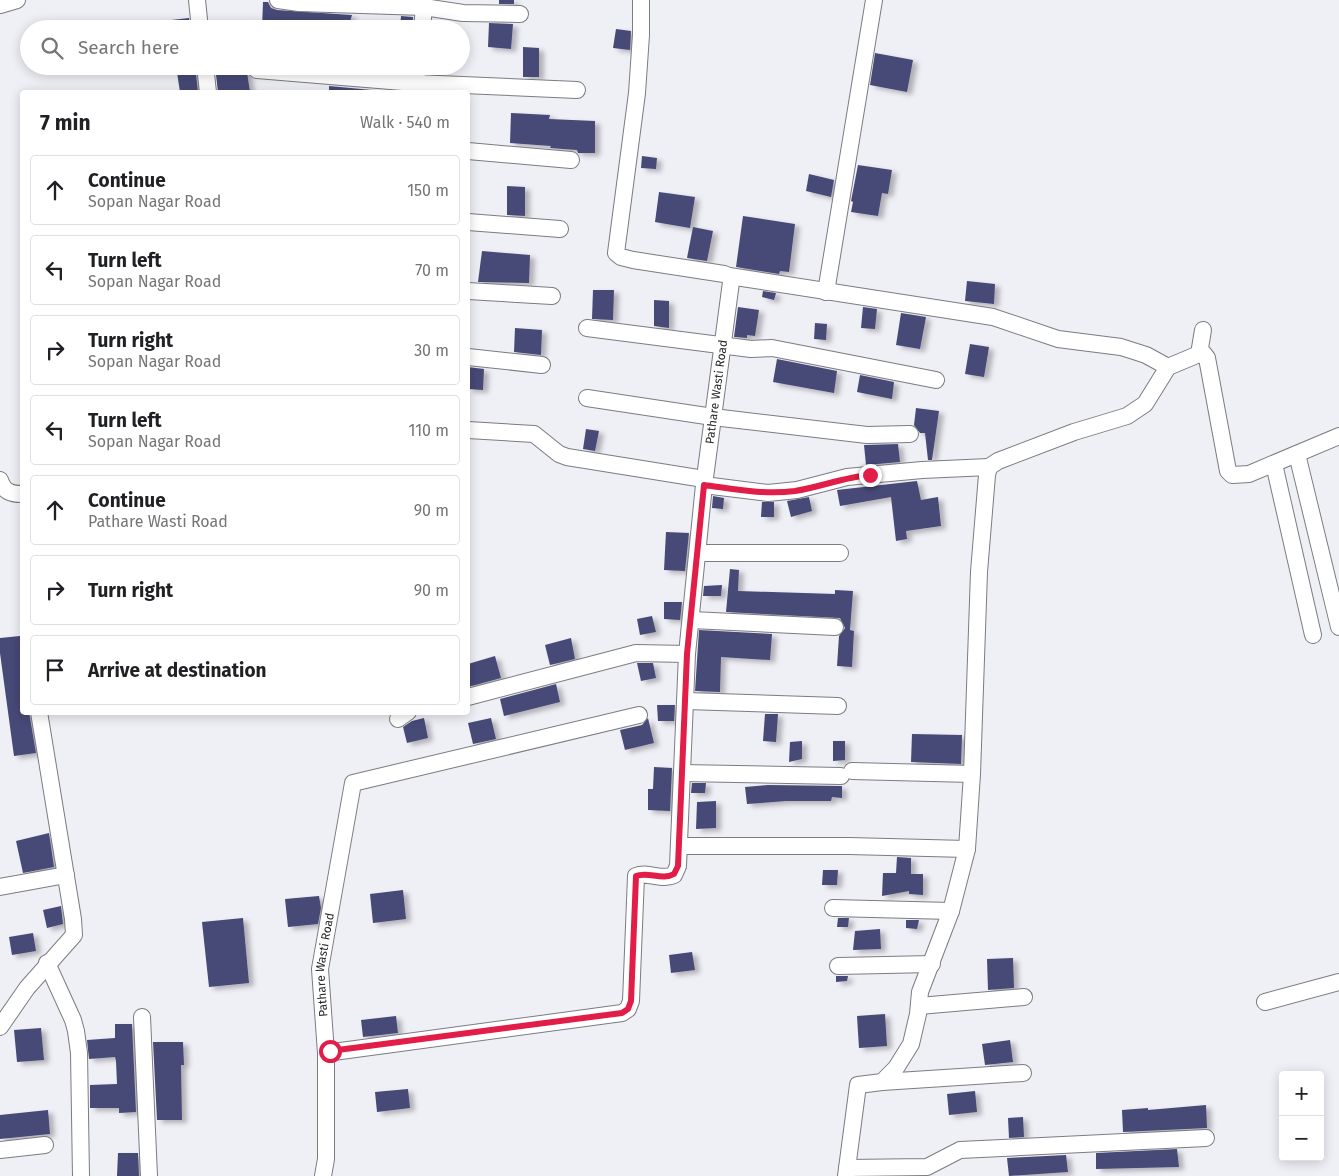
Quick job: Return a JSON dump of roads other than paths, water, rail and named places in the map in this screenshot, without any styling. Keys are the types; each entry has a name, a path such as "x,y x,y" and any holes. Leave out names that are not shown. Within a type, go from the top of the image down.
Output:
{"street":[{"path":"0,5 17,0"},
{"path":"197,0 199,20"},
{"path":"278,0 299,3 424,7 462,6 520,14"},
{"path":"641,0 641,35 637,93 616,253 621,257 729,276 773,281 826,292 993,317 1058,339 1121,347 1146,355 1168,367"},
{"path":"826,292 874,0"},
{"path":"423,20 424,7"},
{"path":"206,75 208,90"},
{"path":"301,75 416,88 577,90"},
{"path":"416,88 417,75"},
{"path":"470,151 571,160"},
{"path":"470,222 560,229"},
{"name":"Pathare Wasti Road","path":"326,1053 622,1013 628,1009 631,1001 634,881 636,876 641,874 668,878 674,874 678,866 687,654 692,620 704,482 731,282 729,276"},
{"path":"470,291 552,296"},
{"path":"587,328 751,348 772,348 936,380"},
{"path":"1199,354 1204,330"},
{"path":"882,1082 896,1068 911,1044 920,992 952,910 967,849 972,774 979,572 987,475 990,467 998,461 1074,432 1127,416 1145,404 1168,367 1199,354 1204,354 1207,358 1228,471 1232,475 1239,476 1274,464 1339,436"},
{"path":"470,357 542,365"},
{"path":"587,398 713,417 868,435 910,434"},
{"path":"470,430 534,434 559,454 567,457 768,493 797,490 847,477 922,470 990,467"},
{"path":"1297,454 1339,627"},
{"path":"1274,464 1314,635"},
{"path":"0,480 2,486 10,493 20,494"},
{"path":"698,553 840,553"},
{"path":"692,620 835,627"},
{"path":"470,695 636,653 687,654"},
{"path":"686,701 838,706"},
{"path":"0,1027 47,963 74,935 39,715"},
{"name":"Pathare Wasti Road","path":"323,1176 326,1159 326,1053 320,969 353,783 639,715"},
{"path":"682,773 972,774"},
{"path":"679,846 849,846 967,849"},
{"path":"0,887 66,875"},
{"path":"833,908 952,910"},
{"path":"47,963 73,1020 76,1031 79,1053 81,1176"},
{"path":"838,966 932,964"},
{"path":"1265,1002 1339,982"},
{"path":"919,1006 1024,997"},
{"path":"142,1017 149,1176"},
{"path":"1023,1073 858,1085 846,1172 927,1167 960,1150 1206,1138"},
{"path":"0,1150 45,1146"}]}
